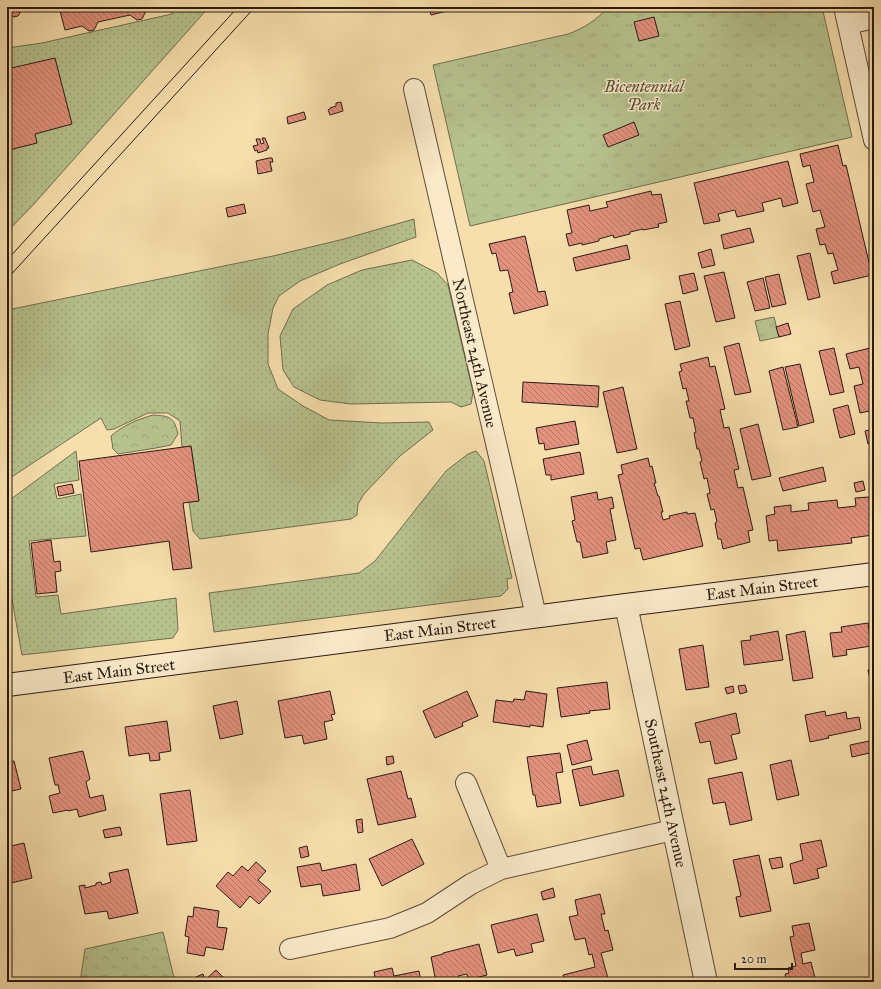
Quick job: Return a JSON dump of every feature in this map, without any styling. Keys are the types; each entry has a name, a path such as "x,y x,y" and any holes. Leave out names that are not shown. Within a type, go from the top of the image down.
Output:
{"main road":[{"name":"East Main Street","path":"7,685 536,616 874,574"},
{"name":"Southeast 24th Avenue","path":"626,605 706,982"}],"street":[{"path":"874,18 846,15 874,140"},
{"name":"Northeast 24th Avenue","path":"414,89 536,616"},
{"path":"466,783 501,869"},
{"path":"290,949 390,928 428,913 471,884 501,869 673,830"}],"green space":[{"path":"170,7 209,7 33,205 7,232 7,48 42,43 172,14"},
{"name":"Bicentennial Park","path":"608,7 822,7 852,137 470,226 433,65 568,34 590,23"},
{"path":"414,219 416,237 340,264 300,281 279,296 273,308 268,334 268,364 278,389 303,406 329,420 382,423 429,422 433,430 400,456 364,494 358,504 357,515 351,519 200,539 193,531 189,502 199,501 191,446 182,447 180,421 168,413 148,413 114,429 107,430 101,418 7,480 7,310 273,256 344,239"},
{"path":"412,260 437,273 448,285 473,392 471,404 461,407 451,402 351,404 320,400 294,387 283,370 280,336 293,309 327,285 362,270"},
{"path":"774,317 779,337 760,341 755,321"},
{"path":"153,415 170,418 175,424 178,434 171,445 118,454 113,449 111,436 130,423"},
{"path":"76,451 79,480 54,484 57,499 81,494 86,536 29,541 36,597 58,595 61,614 176,598 178,630 173,638 22,655 7,572 7,502"},
{"path":"476,451 484,461 512,578 507,579 508,589 501,596 214,632 209,593 359,573 375,561 446,471 468,454"},
{"path":"163,932 175,982 80,982 85,949"}],"building":[{"path":"7,7 30,7 22,9 18,16 14,17 7,13"},
{"path":"59,7 162,8 146,11 142,19 137,20 130,15 98,22 94,30 89,31 82,26 65,30"},
{"path":"429,7 463,7 431,15"},
{"path":"654,17 659,36 639,41 634,22"},
{"path":"55,58 72,124 35,134 37,143 9,150 7,142 7,69"},
{"path":"341,102 343,111 330,115 328,110 336,106 336,103"},
{"path":"304,112 306,119 288,124 287,117"},
{"path":"634,122 639,135 608,147 603,135"},
{"path":"262,138 265,138 269,148 258,153 257,150 255,151 253,146 258,145 256,139 260,139 261,144 264,143"},
{"path":"838,145 843,166 846,165 872,275 834,284 831,272 838,270 833,253 828,254 825,244 820,245 816,229 825,227 820,210 813,212 806,184 814,182 810,165 803,167 800,154"},
{"path":"272,158 273,162 270,162 272,171 258,174 256,161"},
{"path":"788,161 798,203 783,207 781,198 762,203 764,211 737,217 735,210 718,214 720,221 704,224 694,183"},
{"path":"651,191 652,195 661,194 667,222 658,224 659,227 630,232 630,234 614,238 613,235 599,239 599,241 582,245 582,243 569,246 566,234 572,233 567,210 589,205 590,211 608,207 606,202"},
{"path":"244,204 246,213 228,217 226,208"},
{"path":"750,228 754,242 724,249 721,235"},
{"path":"525,236 538,292 545,291 548,305 514,314 509,293 513,292 508,270 500,271 496,253 492,254 489,244"},
{"path":"627,245 630,259 576,271 573,258"},
{"path":"711,249 715,265 702,268 698,253"},
{"path":"810,253 820,297 808,300 797,256"},
{"path":"724,272 735,318 716,322 704,276"},
{"path":"694,273 698,290 683,294 679,276"},
{"path":"779,274 786,304 772,307 765,277"},
{"path":"763,278 770,308 755,311 747,282"},
{"path":"680,301 690,346 675,350 665,304"},
{"path":"788,323 791,334 779,337 776,327"},
{"path":"739,343 751,392 735,395 724,347"},
{"path":"874,347 874,443 868,444 865,431 873,429 869,411 860,413 854,386 863,384 859,367 850,369 846,354"},
{"path":"834,348 844,392 830,395 819,351"},
{"path":"708,357 710,367 715,366 725,409 720,410 724,428 729,427 739,469 734,470 738,488 743,487 753,530 748,531 750,542 723,549 721,539 718,539 715,523 717,522 714,509 711,510 707,494 710,493 707,478 704,479 699,449 697,449 693,418 690,418 686,401 689,401 686,388 683,389 679,372 682,371 680,364"},
{"path":"800,364 814,422 799,426 785,367"},
{"path":"783,367 798,427 783,430 769,371"},
{"path":"523,382 599,386 598,407 522,402"},
{"path":"623,387 637,449 617,453 603,392"},
{"path":"848,405 855,434 840,438 833,409"},
{"path":"575,421 579,444 545,450 544,443 539,444 536,428"},
{"path":"758,424 771,476 752,480 740,429"},
{"path":"191,446 199,501 183,503 192,568 173,570 169,541 91,552 79,461"},
{"path":"580,452 584,474 551,480 551,475 546,475 543,459"},
{"path":"648,458 650,467 652,466 656,483 654,483 663,512 661,512 663,520 670,518 669,516 687,512 687,514 695,513 703,546 643,560 640,548 635,549 618,475 623,474 621,465"},
{"path":"823,467 826,481 783,491 779,478"},
{"path":"863,481 865,490 856,492 854,483"},
{"path":"72,484 74,493 59,496 57,487"},
{"path":"597,492 598,500 612,497 614,508 610,509 616,540 606,542 608,553 583,558 580,542 577,542 572,521 575,520 571,497"},
{"path":"869,497 873,535 851,538 852,543 778,551 777,540 769,541 766,516 775,514 774,507 791,505 791,512 809,510 808,503 837,500 838,508 856,506 855,498"},
{"path":"51,540 54,562 60,561 61,571 55,572 57,592 37,594 31,543"},
{"path":"868,623 871,646 846,650 847,655 833,657 830,633 842,632 841,627"},
{"path":"778,631 783,660 744,665 741,641 751,640 750,636"},
{"path":"805,631 813,678 793,681 786,635"},
{"path":"703,645 709,687 686,690 679,649"},
{"path":"874,669 874,683 871,683 868,670"},
{"path":"607,682 610,709 589,711 590,713 561,717 557,688"},
{"path":"745,685 747,692 740,694 738,686"},
{"path":"733,686 734,692 727,694 725,688"},
{"path":"330,691 335,714 331,715 333,720 324,722 327,739 304,744 302,735 285,738 278,701"},
{"path":"467,691 478,716 462,723 463,726 435,738 423,711"},
{"path":"526,691 547,694 543,727 530,725 530,727 493,722 496,700 513,702 514,699 524,700"},
{"path":"237,701 243,734 220,739 213,706"},
{"path":"825,711 826,716 846,712 847,719 859,717 861,729 828,736 829,738 810,742 805,715"},
{"path":"736,713 740,733 731,735 737,759 715,764 710,741 700,743 695,723"},
{"path":"167,721 171,751 159,753 160,760 150,761 149,753 129,756 125,727"},
{"path":"587,740 592,760 572,765 567,745"},
{"path":"874,740 874,752 852,757 850,745"},
{"path":"83,751 90,779 86,782 90,798 103,795 106,810 79,817 77,809 53,813 49,796 60,793 58,785 55,785 49,758"},
{"path":"560,753 563,772 556,773 561,803 537,807 535,795 533,795 527,757"},
{"path":"393,756 394,763 387,765 386,757"},
{"path":"791,760 799,795 777,800 770,765"},
{"path":"14,761 21,789 7,792 7,762"},
{"path":"591,766 593,775 618,770 624,796 580,806 572,770"},
{"path":"401,771 408,799 411,798 416,817 378,825 367,779"},
{"path":"742,772 752,820 730,825 725,802 713,804 708,779"},
{"path":"190,790 197,841 167,845 160,794"},
{"path":"362,819 363,832 358,833 356,820"},
{"path":"120,827 122,835 105,838 103,830"},
{"path":"412,839 424,864 382,886 369,859"},
{"path":"821,840 827,866 817,869 819,878 794,884 790,864 803,860 800,844"},
{"path":"24,843 32,878 7,884 7,847"},
{"path":"307,846 309,856 301,858 299,848"},
{"path":"759,855 771,911 740,917 736,897 741,896 733,860"},
{"path":"781,857 783,867 772,869 769,859"},
{"path":"256,862 266,871 258,880 271,891 259,904 250,896 240,908 216,886 228,872 233,876 242,866 248,871"},
{"path":"320,863 322,871 356,864 360,890 323,896 321,884 301,887 297,867"},
{"path":"128,869 138,913 109,919 107,911 85,914 79,886 85,885 85,888 96,885 96,883 101,882 102,885 111,882 109,873"},
{"path":"553,888 555,897 543,900 541,892"},
{"path":"600,894 605,914 601,914 605,931 608,930 613,950 601,953 609,982 565,982 563,975 595,967 592,954 589,955 585,938 575,940 569,917 578,915 575,900"},
{"path":"194,907 219,911 217,927 227,928 223,950 206,947 204,956 187,953 189,937 185,936 188,916 193,917"},
{"path":"537,914 544,941 531,944 533,952 516,956 514,949 498,953 491,925"},
{"path":"809,923 815,950 801,953 803,964 811,962 816,982 787,982 785,974 789,973 788,968 796,966 790,937 794,936 792,926"},
{"path":"479,944 487,975 468,980 467,974 458,976 459,982 436,982 431,957"},
{"path":"392,968 394,976 419,971 421,982 376,982 374,972"},
{"path":"216,970 224,978 220,982 203,982"},
{"path":"203,974 205,980 198,982 196,977"}],"tram line":[{"path":"7,260 238,7"},
{"path":"7,279 255,7"}]}
